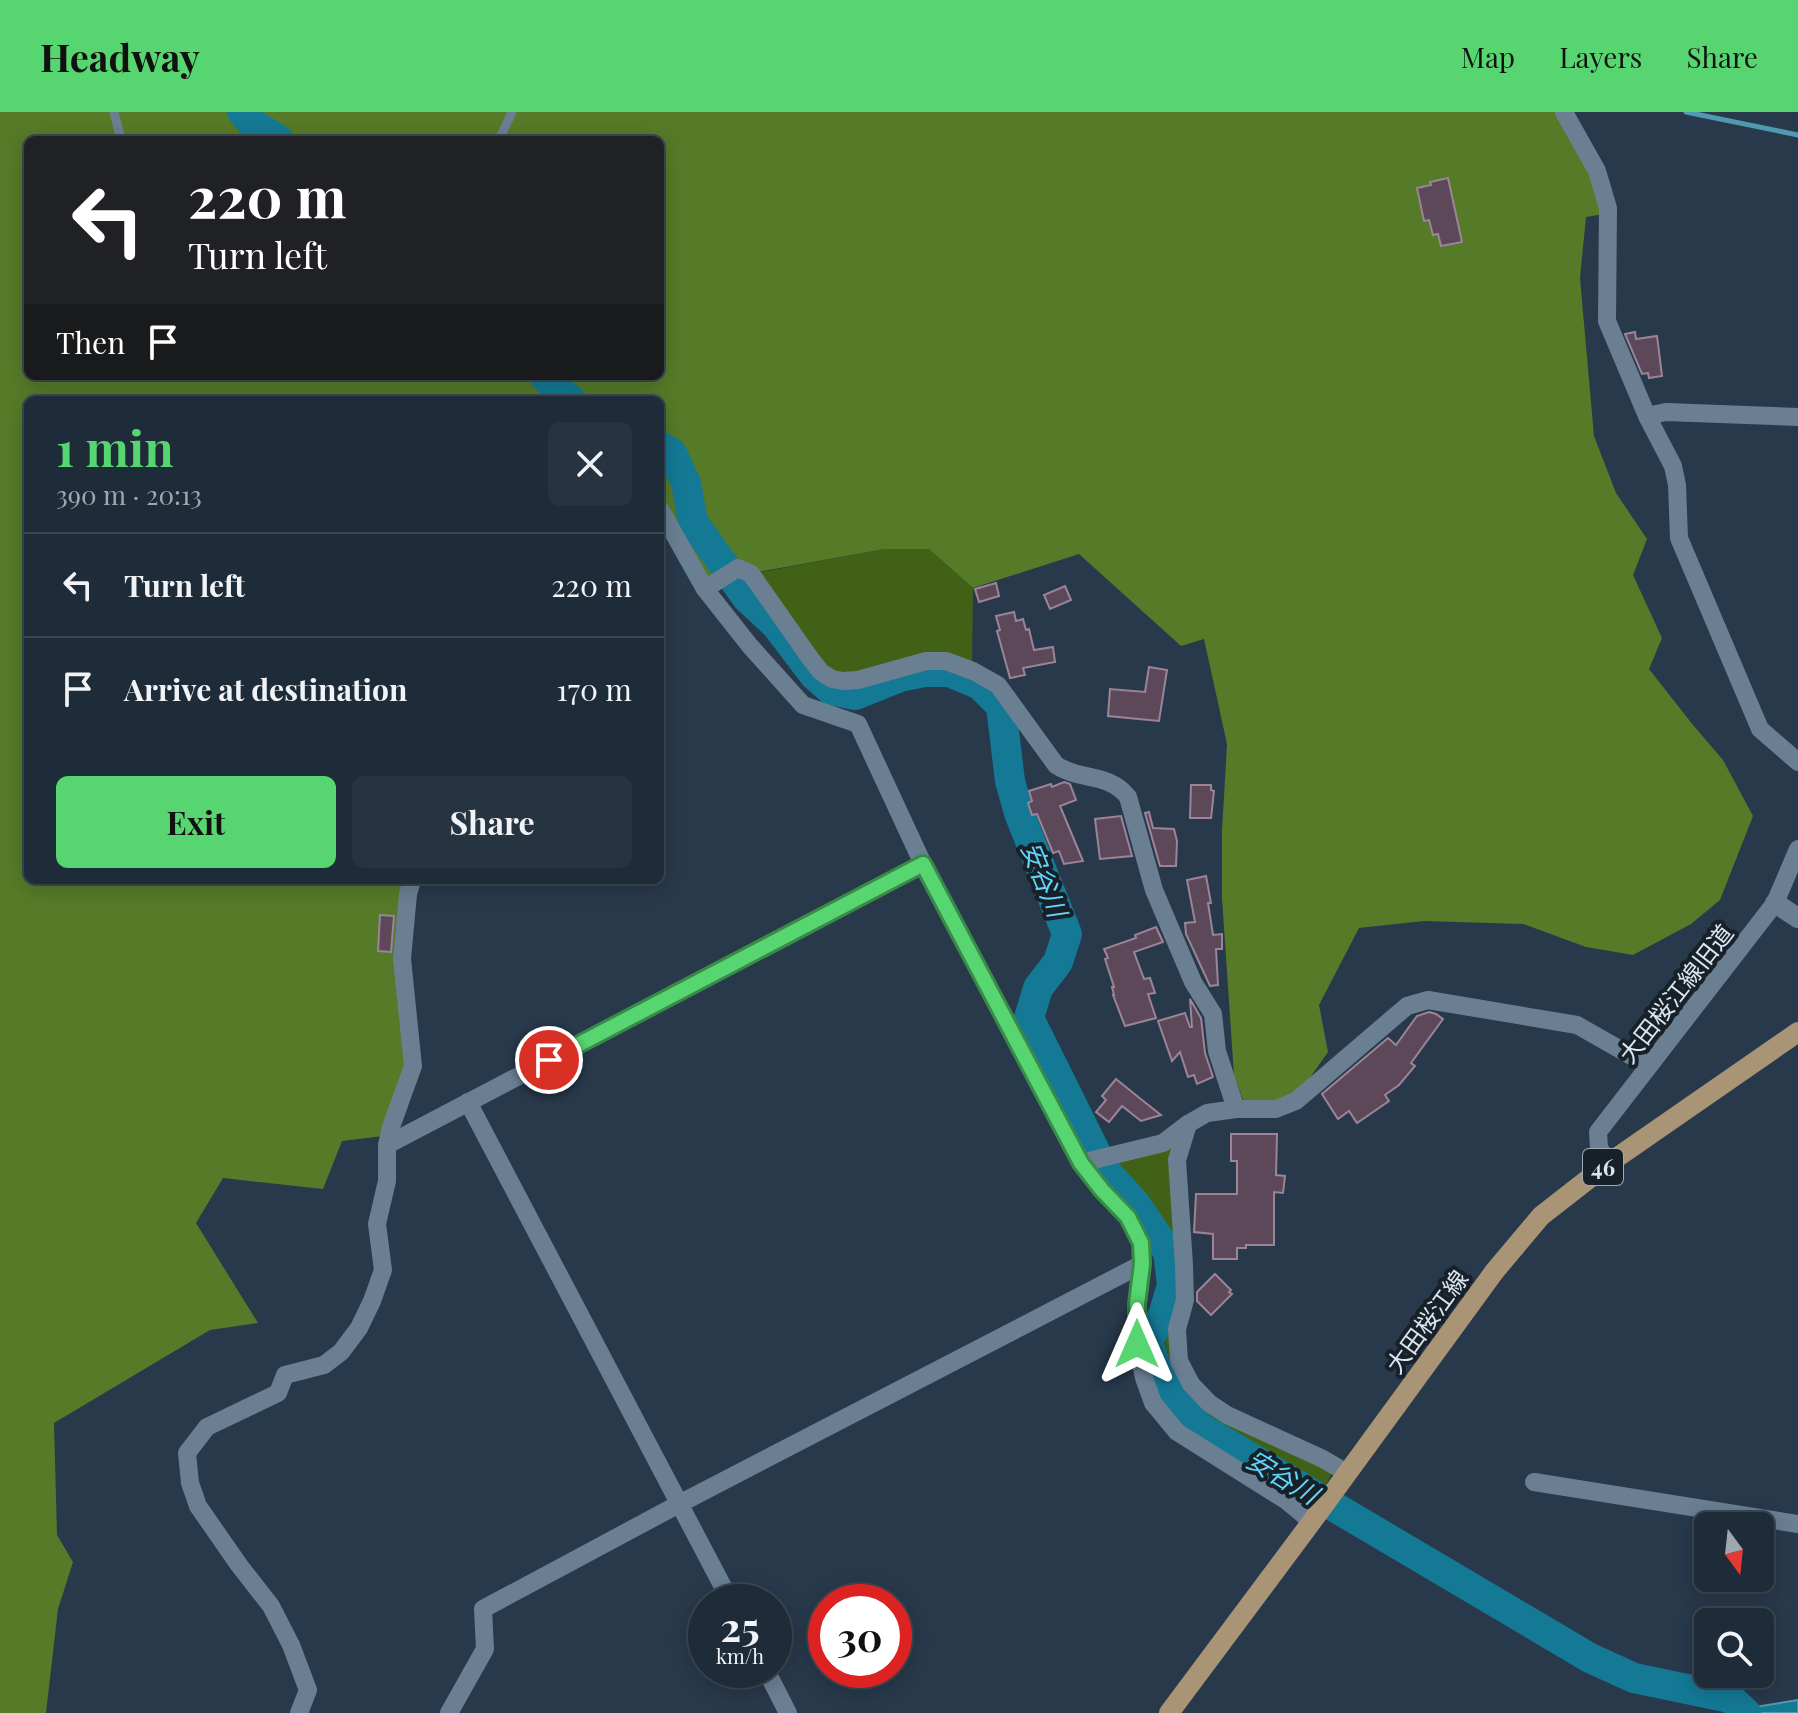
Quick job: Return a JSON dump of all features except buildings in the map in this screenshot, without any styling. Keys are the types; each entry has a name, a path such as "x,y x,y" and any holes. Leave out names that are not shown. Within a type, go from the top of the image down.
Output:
{"main road":[{"name":"大田桜江線","path":"1169,1713 1494,1272 1541,1216 1609,1163 1798,1032"}],"street":[{"path":"1564,112 1597,171 1608,208 1607,321 1647,416 1673,466 1677,485 1679,538 1760,729 1798,762"},
{"path":"1647,416 1666,412 1798,417"},
{"path":"664,515 750,646 803,705 858,724 923,864 1083,1162 1102,1190 1128,1217 1141,1243 1137,1344 1153,1403 1177,1432 1315,1517"},
{"path":"709,587 738,568 751,574 810,658 821,672 832,679 858,680 926,661 946,661 973,671 998,685 1056,765 1065,771 1099,778 1120,788 1128,797 1154,890 1193,982 1213,1014 1217,1051 1236,1109"},
{"name":"大田桜江線旧道","path":"1609,1163 1599,1148 1598,1132 1775,903 1798,849"},
{"path":"387,1145 923,864"},
{"path":"299,1713 308,1690 291,1645 271,1606 198,1506 190,1483 187,1453 207,1427 278,1393 285,1375 324,1365 341,1352 359,1328 372,1301 383,1270 377,1224 387,1181 387,1145 413,1066 402,959 411,884"},
{"path":"1775,903 1798,918"},
{"path":"1083,1162 1163,1143 1207,1113 1276,1109 1296,1101 1407,1006 1428,1000 1577,1025 1649,1066"},
{"path":"468,1102 721,1584"},
{"path":"1188,1124 1177,1160 1185,1300 1177,1329 1179,1361 1191,1384 1209,1403 1227,1415 1323,1459 1343,1478"},
{"path":"449,1713 485,1649 483,1609 1142,1264"},
{"path":"1534,1482 1798,1524"},
{"path":"775,1688 788,1713"}],"lane":[{"path":"114,112 120,136"},
{"path":"501,136 512,112"}],"green space":[{"path":"0,112 1559,112 1596,178 1604,214 1586,217 1580,278 1594,436 1616,493 1647,539 1633,575 1662,638 1649,669 1723,760 1753,816 1720,900 1691,924 1633,955 1586,947 1523,924 1424,921 1359,928 1319,1005 1328,1052 1292,1099 1245,1105 1234,1075 1222,898 1227,744 1204,639 1181,646 1079,554 973,588 929,549 885,549 708,581 664,508 664,396 24,396 24,884 407,884 408,1071 383,1136 342,1141 323,1189 223,1178 196,1223 258,1323 210,1330 54,1423 57,1535 73,1562 58,1609 46,1713 0,1713"},
{"path":"885,549 929,549 973,588 972,667 949,657 853,677 827,672 756,573"},
{"path":"1175,1144 1187,1386 1332,1473 1326,1485 1198,1413 1178,1388 1168,1367 1165,1343 1168,1317 1176,1294 1174,1252 1107,1158"}],"water":[{"path":"1798,1700 1798,1713 1730,1713 1737,1710"}],"waterway":[{"name":"安谷川","path":"242,112 253,124 272,136"},
{"path":"1686,112 1798,135"},
{"name":"安谷川","path":"548,380 566,396"},
{"name":"安谷川","path":"664,448 672,453 686,483 693,522 747,598 776,625 814,675 831,690 855,695 900,677 924,672 949,672 980,685 1001,706 1010,781 1019,813 1067,934 1058,962 1038,988 1029,1018 1104,1169 1135,1203 1168,1252 1172,1285 1163,1315 1148,1340 1156,1368 1173,1399 1201,1428 1590,1658 1634,1678 1730,1698 1746,1713"}],"route":[{"path":"549,1060 923,864 1081,1163 1128,1217 1141,1243 1137,1344"}]}
